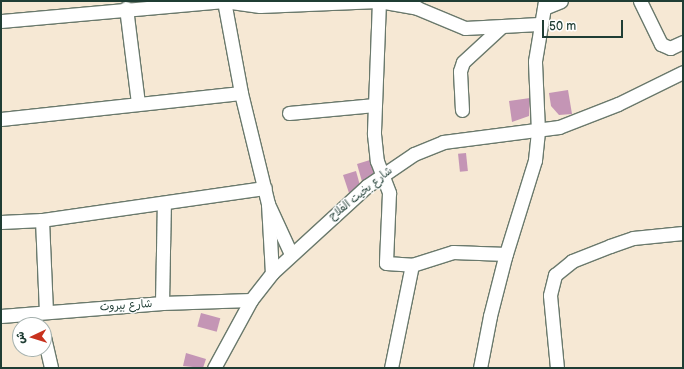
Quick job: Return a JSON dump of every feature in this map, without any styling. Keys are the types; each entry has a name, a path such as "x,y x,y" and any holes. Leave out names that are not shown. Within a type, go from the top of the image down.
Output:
{"street":[{"path":"224,1 241,93 268,204 272,273"},
{"path":"1,21 126,8 224,1 260,6 379,1 417,8 464,28 540,24"},
{"path":"379,1 375,105 376,152 382,175 389,193 385,259 389,265 412,265 453,252 506,254"},
{"path":"480,368 490,316 506,254 535,160 538,131 535,61 540,24 545,4 561,1"},
{"path":"640,1 662,44 670,48 683,42"},
{"path":"126,8 138,103"},
{"path":"462,110 460,71 463,62 501,26"},
{"name":"شارع بخيت الفلاح","path":"214,368 251,300 272,273 291,254 382,175 414,154 443,142 538,131 582,120 683,72"},
{"path":"1,119 241,93"},
{"path":"289,113 375,105"},
{"path":"1,222 42,220 265,188"},
{"path":"162,303 164,203"},
{"path":"268,204 291,254"},
{"path":"42,220 42,316"},
{"path":"557,368 550,296 555,275 572,261 634,238 683,233"},
{"path":"392,368 412,265"},
{"name":"شارع بيروت","path":"1,316 42,316 162,303 251,300"},
{"path":"49,357 51,368"}],"building":[{"path":"568,90 572,114 559,115 551,106 549,93"},
{"path":"530,98 529,116 512,122 509,101"},
{"path":"466,153 468,171 460,172 458,154"},
{"path":"370,160 375,177 363,185 357,164"},
{"path":"356,171 361,189 350,196 343,175"},
{"path":"201,313 220,318 217,332 197,327"},
{"path":"186,353 206,359 203,368 183,366"}]}
